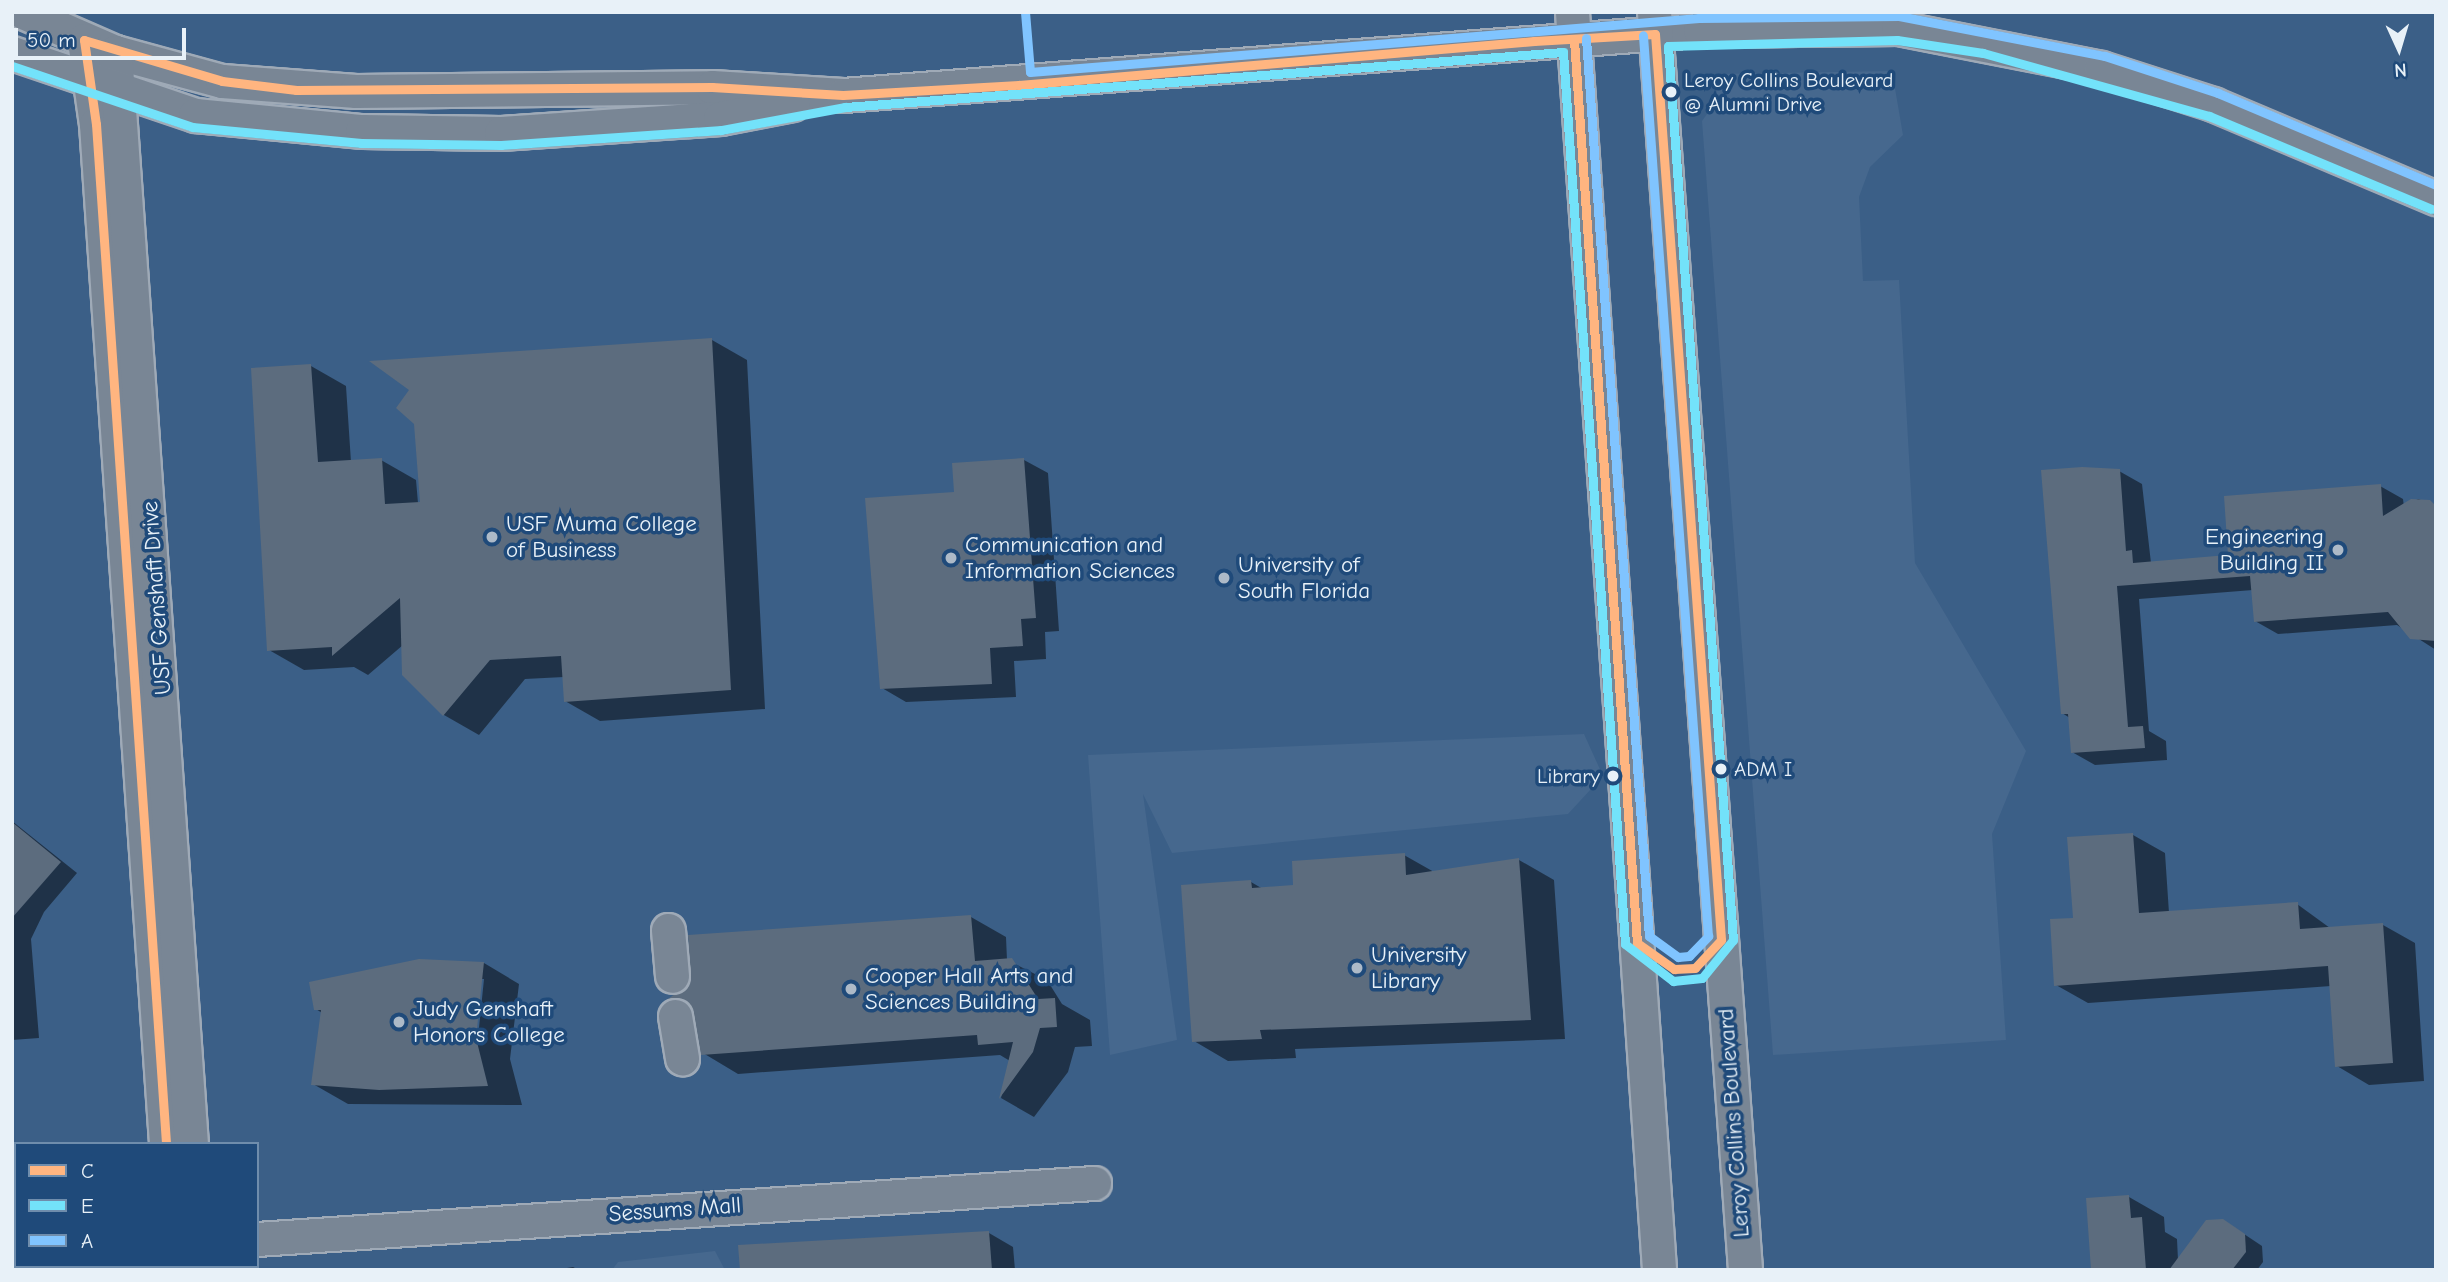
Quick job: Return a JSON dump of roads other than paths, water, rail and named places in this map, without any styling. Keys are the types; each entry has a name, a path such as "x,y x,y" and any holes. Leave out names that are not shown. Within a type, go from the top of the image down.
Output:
{"street":[{"path":"23,12 115,52 222,81 296,90 712,87 843,95"},
{"path":"12,53 105,88 195,115 298,127 501,133 720,118 843,95 1573,26 1654,23 1898,28 1986,41 2213,104 2436,198"},
{"name":"Leroy Collins Boulevard","path":"1654,23 1745,1270"},
{"path":"1573,26 1658,1270"},
{"path":"84,40 105,88"},
{"name":"USF Genshaft Drive","path":"115,52 105,88 166,1142"},
{"name":"USF Genshaft Drive","path":"105,88 191,1142"},
{"path":"668,930 672,976"},
{"path":"675,1016 682,1058"},
{"name":"Sessums Mall","path":"259,1239 1094,1183"}],"place":[{"name":"Leroy Collins Boulevard @ Alumni Drive","path":"1671,92"},
{"name":"USF Muma College of Business","path":"492,537"},
{"name":"Engineering Building II","path":"2338,550"},
{"name":"Communication and Information Sciences","path":"951,558"},
{"name":"University of South Florida","path":"1224,578"},
{"name":"ADM I","path":"1721,769"},
{"name":"Library","path":"1613,776"},
{"name":"University Library","path":"1357,968"},
{"name":"Cooper Hall Arts and Sciences Building","path":"851,989"},
{"name":"Judy Genshaft Honors College","path":"399,1022"}]}
